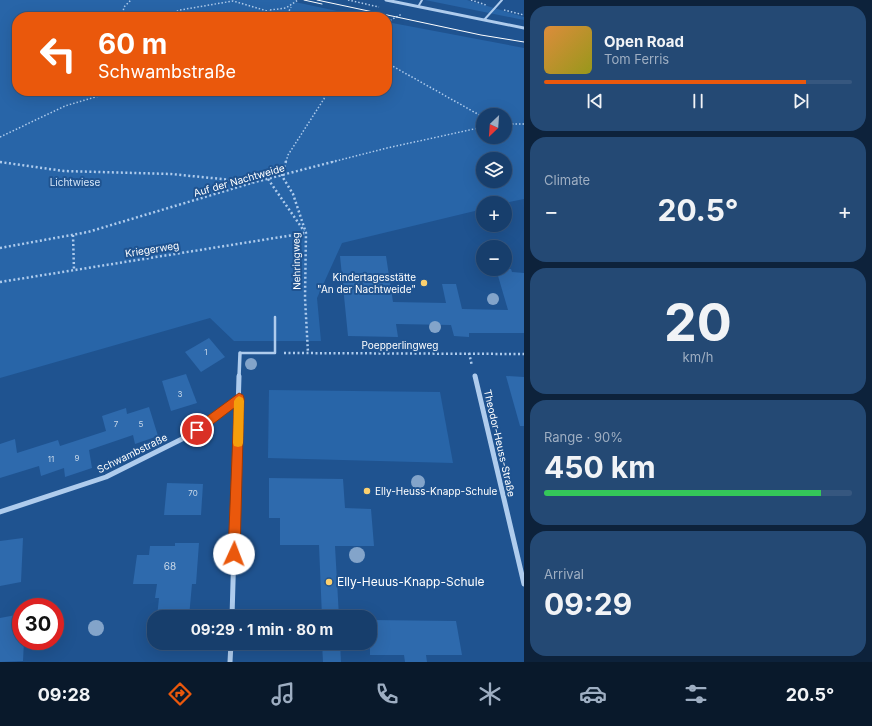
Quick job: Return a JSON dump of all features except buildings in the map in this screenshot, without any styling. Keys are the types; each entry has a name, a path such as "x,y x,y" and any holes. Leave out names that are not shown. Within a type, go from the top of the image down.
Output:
{"street":[{"path":"386,0 524,28"},
{"path":"232,610 240,353"},
{"name":"Theodor-Heuss-Straße","path":"475,376 524,584"},
{"name":"Schwambstraße","path":"0,512 106,477 186,437 209,422 239,398"},
{"path":"230,662 231,650"}],"lane":[{"path":"418,7 422,0"},
{"path":"484,20 502,0"},
{"path":"240,353 275,353 275,317"}],"path":[{"path":"123,12 124,7 131,0"},
{"path":"226,0 273,12"},
{"path":"290,12 298,0"},
{"path":"175,12 233,1"},
{"path":"264,9 278,10 292,7"},
{"path":"264,9 269,12"},
{"path":"392,66 476,112"},
{"path":"0,137 65,106 99,96"},
{"path":"282,176 288,155 326,96"},
{"path":"512,124 524,124"},
{"name":"Auf der Nachtweide","path":"0,248 88,232 255,182 387,148 476,129"},
{"path":"0,162 64,171 171,174 255,182"},
{"name":"Nehringweg","path":"282,176 294,194 306,233 305,298 308,353"},
{"path":"268,179 306,233"},
{"name":"Kriegerweg","path":"0,282 306,233"},
{"path":"73,235 74,270"},
{"name":"Poepperlingweg","path":"275,353 524,354"}],"green space":[{"name":"Lichtwiese","path":"0,0 297,0 295,2 342,12 12,12 12,96 392,96 392,23 524,48 524,199 512,202 512,196 476,196 476,211 342,243 317,298 321,341 234,341 210,318 0,378"},
{"path":"425,0 467,0 524,17 524,20"},
{"path":"269,390 440,392 453,463 268,458"}],"tram line":[{"path":"304,0 322,4"},
{"path":"317,0 373,12"},
{"path":"392,16 481,35 524,42"}],"slow traffic":[{"path":"238,443 239,401"}],"place":[{"name":"Kindertagesstätte \"An der Nachtweide\"","path":"424,283"},
{"name":"Elly-Heuss-Knapp-Schule","path":"367,491"},
{"name":"Elly-Heuus-Knapp-Schule","path":"329,582"}],"route":[{"path":"197,430 239,398 234,554"}]}
